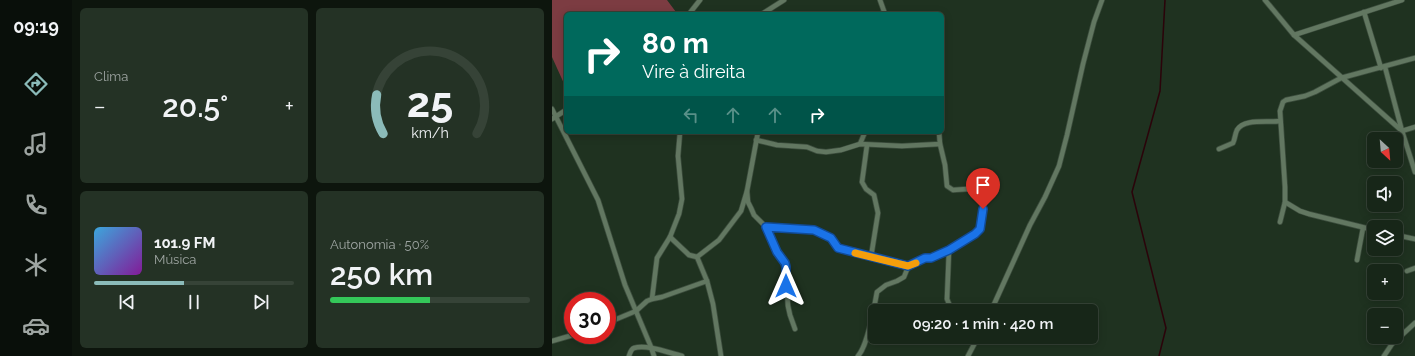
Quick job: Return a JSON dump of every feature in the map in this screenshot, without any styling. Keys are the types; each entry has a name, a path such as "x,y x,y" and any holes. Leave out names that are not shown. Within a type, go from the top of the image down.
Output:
{"street":[{"path":"691,12 700,0"},
{"path":"765,12 784,0"},
{"path":"880,0 884,12"},
{"path":"994,304 1059,166 1083,64 1094,22 1102,0"},
{"path":"1265,0 1294,35 1402,131"},
{"path":"1294,35 1364,12 1385,2 1402,0"},
{"path":"1364,12 1415,172"},
{"path":"1280,222 1285,202 1280,121 1280,111 1283,102 1315,92 1341,78 1383,68 1415,58"},
{"path":"552,109 554,118 598,200 625,285 654,356"},
{"path":"554,118 564,111"},
{"path":"1219,149 1233,143 1238,129 1242,126 1256,121 1280,121"},
{"path":"1402,131 1415,127"},
{"path":"652,299 657,258 670,237 679,214 682,199 678,156 680,134"},
{"path":"697,257 724,235 741,211 747,191 758,134"},
{"path":"860,144 864,134"},
{"path":"766,227 814,230 831,238 838,248 908,266 925,258 931,258 949,250 975,234 980,229 985,195 982,188 953,190 947,186 946,165 940,144 939,134"},
{"path":"756,140 777,145 807,147 817,151 826,152 841,150 860,144 902,146 940,144"},
{"path":"867,145 862,182 866,190 874,195 878,213 871,257"},
{"path":"747,191 750,208 754,215 766,227 777,252 785,263 788,306 795,329"},
{"path":"1285,202 1300,211 1309,214 1367,229"},
{"path":"1357,260 1363,228"},
{"path":"1403,236 1415,239"},
{"path":"670,237 689,255 697,257"},
{"path":"949,250 947,299 949,304"},
{"path":"697,257 707,281 713,304 721,356"},
{"path":"858,356 865,346 873,317 876,292 886,285 904,277 908,266"},
{"path":"1407,270 1415,268"},
{"path":"616,319 636,311 647,301 707,281"},
{"path":"1384,356 1392,344 1415,323"},
{"path":"552,341 564,338"},
{"path":"968,356 974,344"},
{"path":"629,356 631,350 634,348 651,347 682,356"}],"shaded area":[{"path":"552,0 667,0 676,12 564,12 564,84 552,57"}],"waterway":[{"path":"1159,356 1166,328 1132,192 1160,91 1165,0"}],"slow traffic":[{"path":"855,253 908,266 916,263"}],"route":[{"path":"786,286 785,263 772,243 766,227 814,230 831,238 838,248 908,266 925,258 931,258 949,250 975,234 980,229 983,209"}]}
